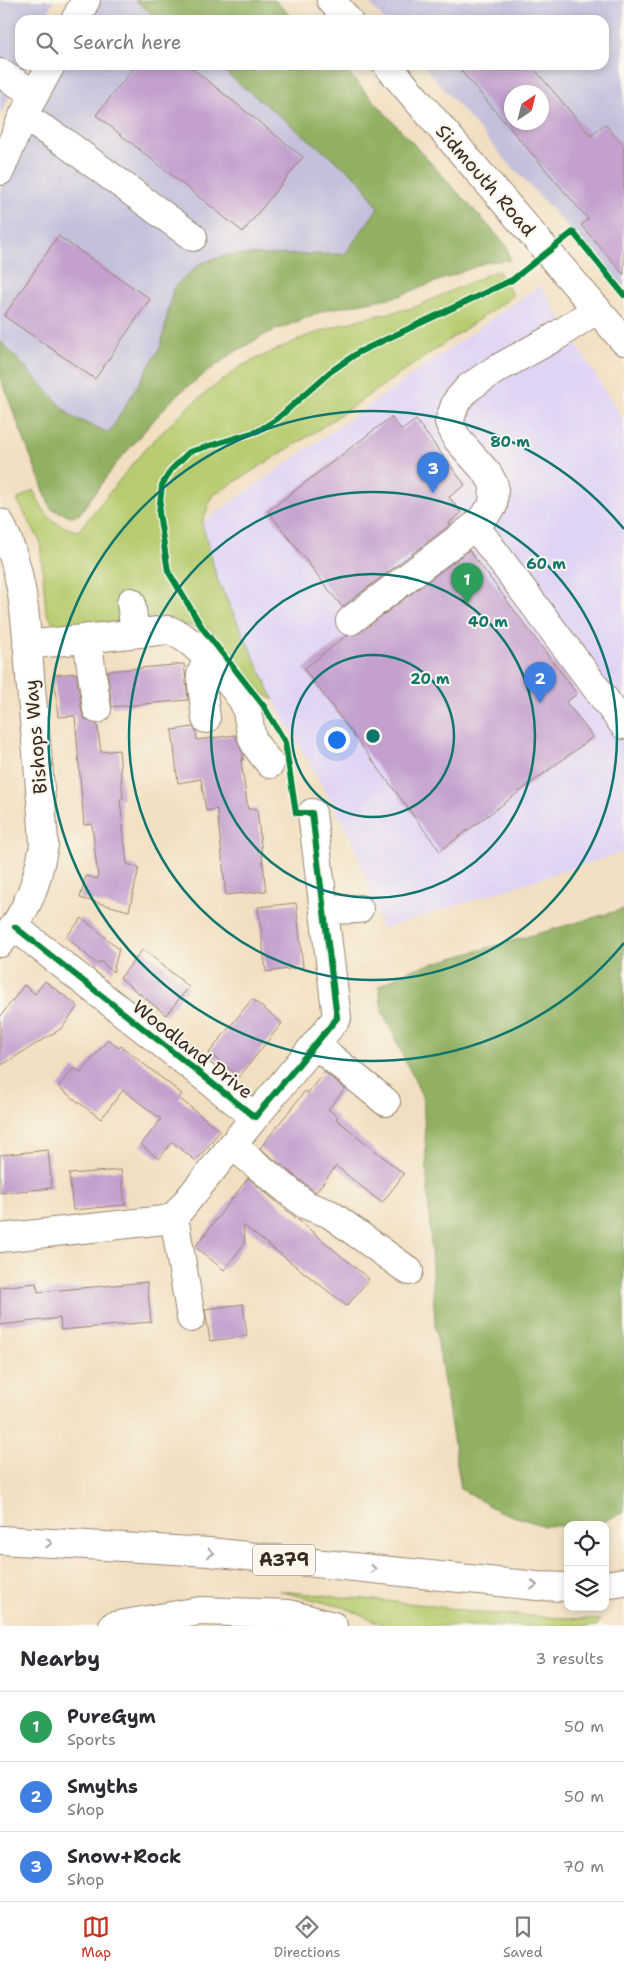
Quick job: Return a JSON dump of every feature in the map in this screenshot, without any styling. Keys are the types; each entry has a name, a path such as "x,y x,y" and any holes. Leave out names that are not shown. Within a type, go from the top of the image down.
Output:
{"street":[{"path":"78,15 86,0"},
{"path":"331,0 344,15"},
{"path":"0,171 29,105 48,70"},
{"name":"Sidmouth Road","path":"391,70 598,308 624,341"},
{"path":"0,73 64,142 193,237"},
{"path":"350,621 476,526 493,506 494,485 488,474 457,439 449,422 456,402 468,388 495,370 555,337 598,308"},
{"name":"Bishops Way","path":"0,523 19,575 27,645 44,845 39,874 30,901 8,935"},
{"path":"476,526 624,726"},
{"path":"131,602 135,633"},
{"path":"27,645 168,630 178,632 189,639 244,702 254,741 270,764"},
{"path":"87,638 96,709"},
{"path":"206,719 201,675 207,659"},
{"name":"Woodland Drive","path":"174,1217 337,1018 312,813"},
{"path":"325,910 359,909"},
{"name":"Woodland Drive","path":"8,935 255,1117"},
{"path":"316,1045 386,1102"},
{"path":"232,1146 306,1205 330,1214 409,1271"},
{"path":"0,1238 164,1220 174,1217 191,1318"},
{"name":"A379","path":"0,1540 209,1552 537,1586 564,1587"},
{"path":"609,1584 624,1582"},
{"path":"113,1626 200,1611 289,1614 333,1626"}],"shaded area":[{"path":"0,0 53,0 47,15 15,15 15,70 23,70 0,116"},
{"path":"101,0 135,0 154,15 91,15"},
{"path":"367,0 624,0 624,287 504,158 427,70 609,70 609,15 380,15"},
{"path":"59,70 222,70 361,182 378,208 345,254 228,255 173,288 161,346 109,433 72,417 0,341 0,192 12,161"},
{"path":"540,285 624,421 624,852 382,929 353,840 274,700 217,579 202,523"}],"green space":[{"path":"135,0 275,0 290,15 154,15"},
{"path":"222,70 346,70 507,246 510,260 487,262 399,296 326,310 266,334 233,353 183,390 166,406 115,465 79,515 71,516 51,509 0,377 0,341 72,417 109,433 161,346 173,288 201,263 228,255 345,254 378,208 361,181"},
{"path":"498,270 513,296 315,432 212,496 202,523 217,579 274,700 259,692 210,629 163,621 106,622 55,626 46,611 40,541 17,500 33,490 41,506 54,522 78,531 145,449 189,406 241,366 307,336 360,319 413,308"},
{"path":"624,909 624,1512 605,1521 564,1521 564,1526 544,1526 498,1511 461,1489 435,1325 423,1098 382,1011 379,986 410,970"},
{"path":"279,1591 428,1605 479,1613 600,1620 597,1626 386,1626 346,1608"}],"building":[{"path":"132,70 194,70 303,157 243,232 96,115"},
{"path":"460,70 535,70 548,85 504,85 504,121"},
{"path":"549,86 591,136 605,124 624,146 624,275 581,225 588,219 512,130 549,130"},
{"path":"58,236 150,299 95,379 4,316"},
{"path":"391,417 402,430 416,420 465,485 449,497 461,513 449,523 450,525 342,607 268,511"},
{"path":"469,550 577,694 566,702 593,737 440,851 304,669 346,636 359,633"},
{"path":"184,664 188,700 112,707 107,671"},
{"path":"76,673 82,712 85,719 97,724 101,752 119,750 123,799 120,799 127,864 139,868 129,911 80,898 86,876 98,879 92,824 84,825 75,716 58,717 54,675"},
{"path":"193,727 196,731 197,740 235,735 243,754 243,760 241,760 248,809 257,809 266,891 226,895 217,809 206,811 201,779 178,783 172,730"},
{"path":"296,903 303,967 266,972 258,907"},
{"path":"82,918 119,949 113,972 100,961 97,964 66,937"},
{"path":"143,949 189,987 166,1015 120,978"},
{"path":"45,981 78,1006 62,1028 0,1066 0,1017 24,985 35,994"},
{"path":"252,999 282,1023 239,1077 209,1053"},
{"path":"108,1039 119,1048 121,1046 182,1094 179,1098 220,1131 196,1161 172,1142 159,1159 141,1145 161,1119 123,1090 101,1119 58,1087 74,1068 81,1073"},
{"path":"324,1072 345,1089 328,1109 338,1117 336,1119 404,1174 382,1203 336,1166 316,1192 260,1148 305,1091 308,1093"},
{"path":"48,1150 52,1188 0,1193 0,1155"},
{"path":"121,1170 125,1205 73,1210 69,1174"},
{"path":"248,1178 369,1279 347,1306 243,1225 245,1243 224,1270 195,1247"},
{"path":"147,1282 151,1322 61,1330 60,1318 0,1325 0,1287 36,1283 38,1292"},
{"path":"243,1304 247,1336 210,1341 205,1309"}],"cycle path":[{"path":"15,927 255,1117 337,1018 312,813 296,813 285,742 263,705 203,629 168,571 159,513 162,485 171,470 189,452 258,431 277,419 330,372 359,352 512,280 573,232 624,295"}],"place":[{"name":"Snow+Rock","path":"433,493"},
{"name":"PureGym","path":"467,604"},
{"name":"Smyths","path":"540,703"}]}
